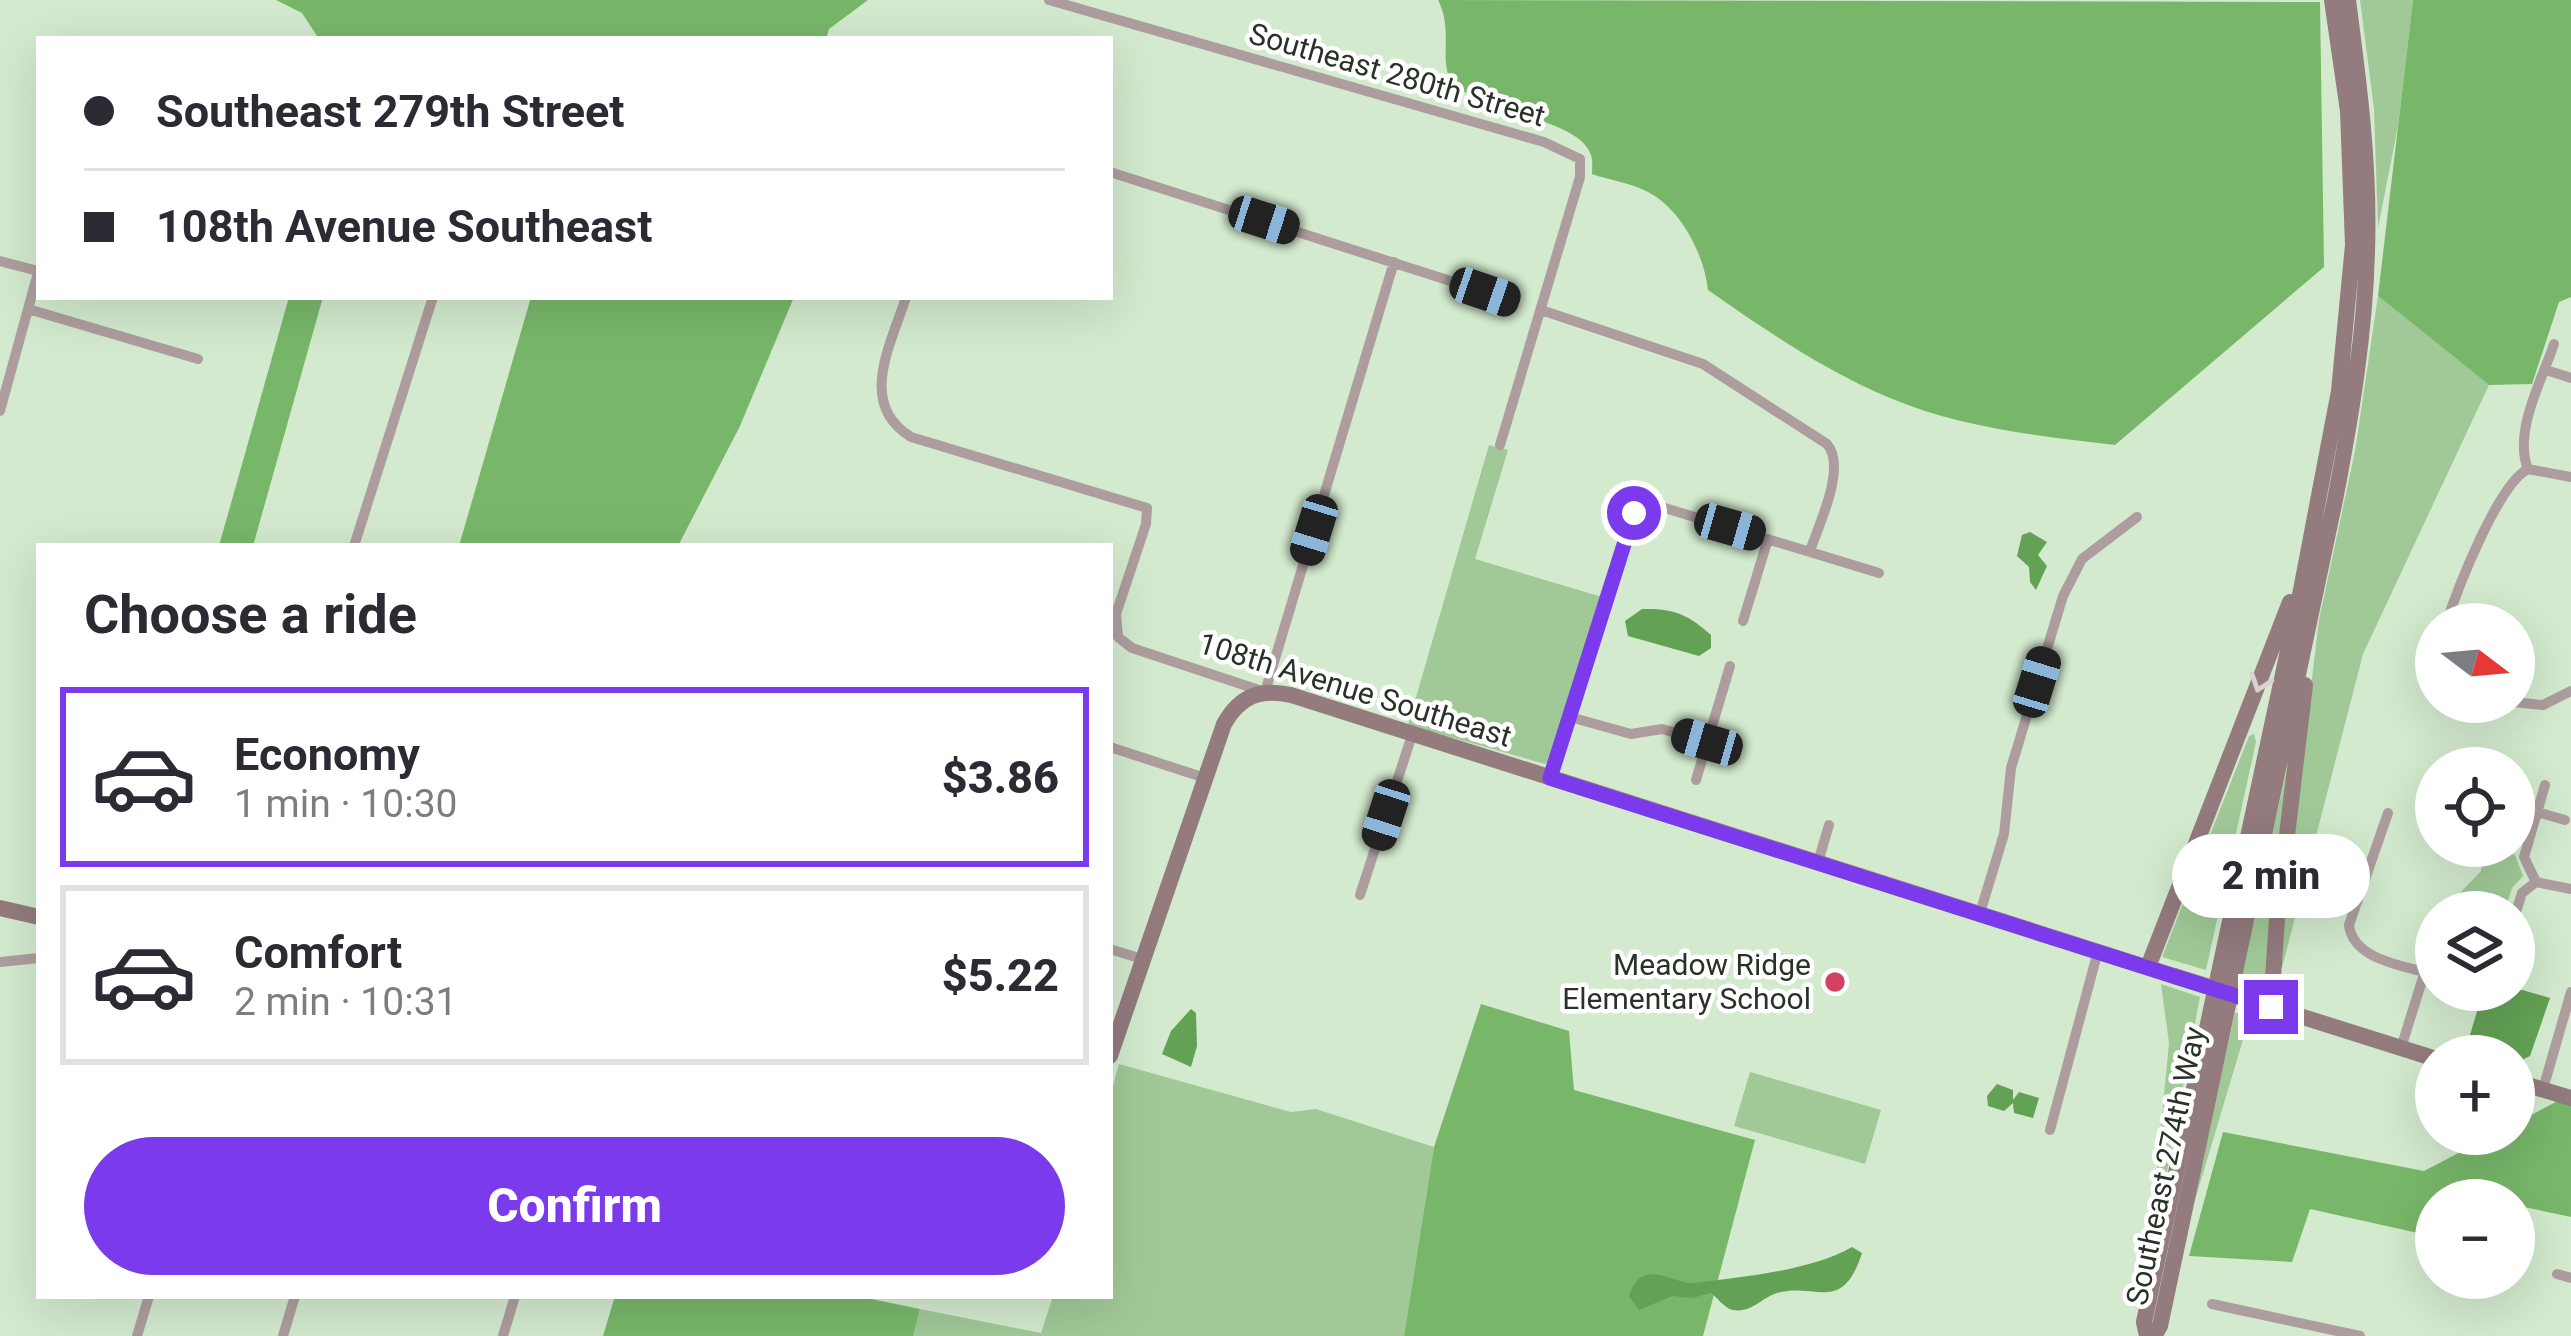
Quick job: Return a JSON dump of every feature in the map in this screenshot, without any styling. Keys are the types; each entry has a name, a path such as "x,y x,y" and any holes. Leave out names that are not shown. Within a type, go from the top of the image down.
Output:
{"main road":[{"path":"2148,967 2224,780 2312,533 2339,391 2353,245 2348,111 2332,0"},
{"path":"2263,1004 2316,583 2348,429 2366,291 2367,173 2348,0"},
{"name":"Southeast 274th Way","path":"2151,1336 2144,1322 2312,533"},
{"name":"Southeast 274th Way","path":"2151,1336 2165,1303 2316,583"},
{"path":"1113,1047 1232,710 1250,695 1265,692"},
{"name":"108th Avenue Southeast","path":"1265,692 1291,695 2415,1052"},
{"path":"0,908 36,916"},
{"path":"2535,1087 2571,1097"}],"street":[{"name":"Southeast 280th Street","path":"1049,0 1573,153 1582,164 1580,177 1499,445"},
{"path":"1113,173 1513,302"},
{"path":"0,261 36,269"},
{"path":"1265,692 1394,262"},
{"path":"0,411 36,281"},
{"path":"355,543 432,300"},
{"name":"108th Avenue Southeast","path":"905,300 882,373 883,409 893,426 910,437 1147,508 1116,614 1118,637 1132,649 1265,692"},
{"path":"28,309 198,358"},
{"path":"1541,310 1703,364 1834,452 1835,472 1810,551"},
{"path":"2528,469 2523,437 2554,344"},
{"path":"2546,370 2571,378"},
{"path":"2453,603 2510,482 2528,469 2571,477"},
{"path":"1550,778 1634,513 1655,505 1879,573"},
{"path":"1980,913 2004,834 2011,768 2063,596 2083,559 2138,518"},
{"path":"1743,621 1768,538"},
{"path":"1696,780 1730,666"},
{"path":"2535,704 2571,692"},
{"path":"1570,717 1631,734 1662,729 1707,742"},
{"path":"1360,895 1412,735"},
{"path":"1113,748 1205,778"},
{"path":"2536,882 2524,857 2545,785"},
{"path":"2537,812 2565,820"},
{"path":"2387,813 2349,926 2352,941 2366,953 2415,968"},
{"path":"1818,862 1829,825"},
{"path":"2525,891 2536,882 2571,889"},
{"path":"1113,950 1142,958"},
{"path":"2050,1130 2098,951"},
{"path":"0,962 36,958"},
{"path":"2542,1089 2571,992"},
{"path":"2401,1048 2415,1011"},
{"path":"2557,1274 2571,1278"},
{"path":"137,1336 148,1299"},
{"path":"284,1336 295,1299"},
{"path":"503,1336 514,1299"},
{"path":"2212,1304 2360,1336"}],"shaded area":[{"path":"276,0 868,0 829,29 827,36 317,36 302,13"},
{"path":"1438,0 2320,2 2324,267 2115,445 1944,417 1866,387 1751,320 1708,290 1689,234 1660,200 1635,186 1592,174 1591,155 1568,132 1465,92 1448,74 1445,23"},
{"path":"2360,0 2413,0 2398,126 2378,228 2374,109"},
{"path":"2413,0 2571,0 2571,297 2559,302 2532,384 2489,385 2378,296"},
{"path":"2378,296 2489,385 2363,654 2282,968 2279,954 2319,620 2355,451"},
{"path":"288,300 322,300 254,543 220,543"},
{"path":"530,300 793,300 740,426 680,543 460,543"},
{"path":"1489,445 1508,450 1475,559 1602,597 1554,757 1545,764 1408,725"},
{"path":"2030,532 2047,542 2038,555 2047,566 2036,590 2029,567 2017,556 2022,535"},
{"path":"1642,609 1688,618 1711,635 1711,648 1699,656 1628,636 1625,621"},
{"path":"2254,734 2206,970 2162,957 2249,736"},
{"path":"2291,749 2268,975 2260,986 2241,980"},
{"path":"2481,867 2520,867 2523,876 2511,891 2462,891"},
{"path":"2161,984 2200,997 2152,1251 2169,1043"},
{"path":"2535,994 2550,998 2535,1042 2535,1035 2470,1035 2477,1011 2535,1011"},
{"path":"1481,1004 1569,1031 1574,1090 1755,1140 1703,1336 1404,1336 1434,1147"},
{"path":"1191,1009 1196,1013 1197,1046 1191,1067 1162,1054 1171,1031"},
{"path":"2235,1013 2251,1013 2187,1227"},
{"path":"1119,1064 1291,1112 1316,1109 1434,1147 1404,1336 913,1336 920,1309 1041,1333 1052,1299 1113,1299 1113,1085"},
{"path":"1750,1072 1881,1110 1865,1164 1734,1126"},
{"path":"1997,1084 2013,1090 2013,1100 2019,1092 2039,1098 2033,1118 2014,1113 2013,1103 2004,1111 1988,1106 1987,1096"},
{"path":"2571,1094 2571,1217 2535,1209 2535,1179 2415,1179 2415,1232 2310,1209 2292,1262 2189,1256 2223,1132 2424,1171 2455,1155 2535,1155 2535,1113"},
{"path":"1852,1247 1862,1253 1846,1284 1837,1290 1777,1293 1740,1310 1727,1307 1711,1293 1672,1296 1639,1310 1629,1296 1637,1280 1647,1275 1688,1283 1733,1278 1796,1267"},
{"path":"614,1299 872,1299 920,1309 913,1336 603,1336"}],"place":[{"name":"Meadow Ridge Elementary School","path":"1835,982"}],"route":[{"path":"1634,513 1550,778 2271,1007"}]}
